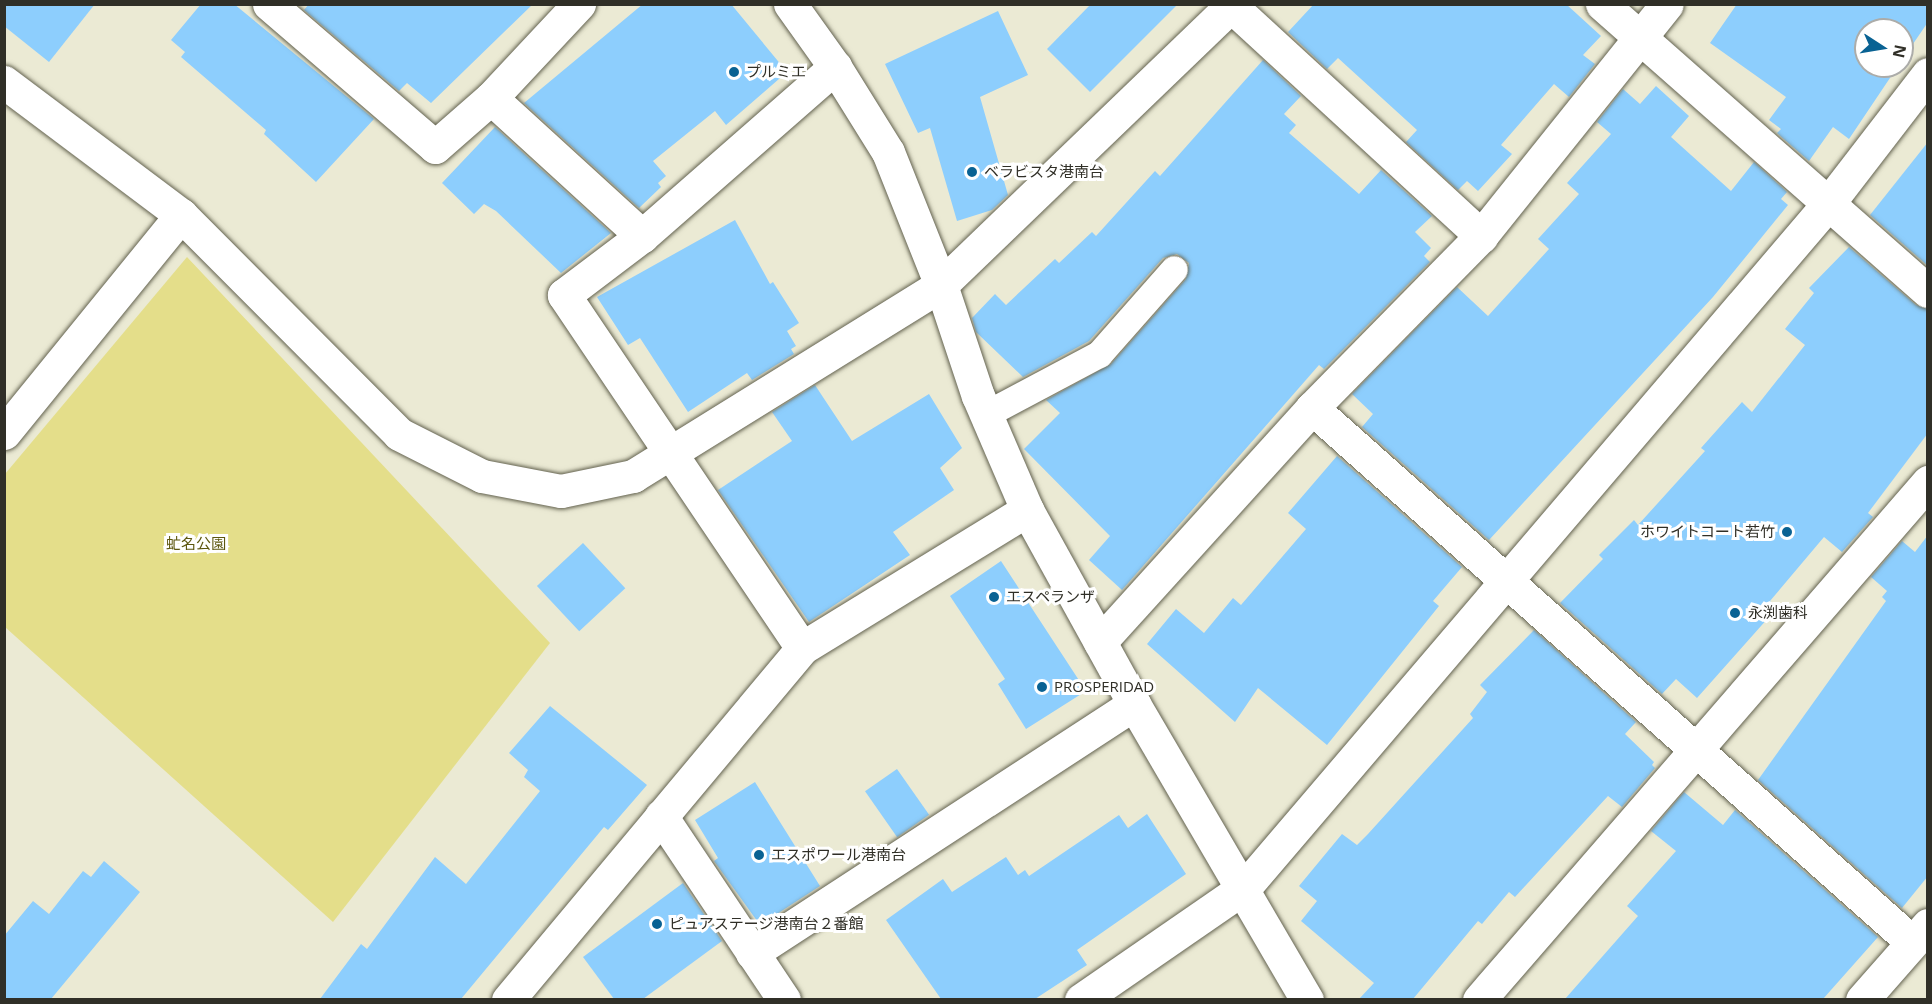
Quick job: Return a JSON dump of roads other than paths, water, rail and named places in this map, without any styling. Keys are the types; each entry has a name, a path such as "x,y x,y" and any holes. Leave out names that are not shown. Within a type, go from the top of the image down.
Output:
{"street":[{"path":"269,4 435,147 491,98 579,4"},
{"path":"790,4 835,67 888,152 941,285 986,414 1027,510 1134,704 1245,887 1308,999"},
{"path":"1602,4 1827,205 1928,291"},
{"path":"1100,642 1312,408 1481,236 1641,41 1667,4"},
{"path":"4,82 181,215 399,434 482,476 561,491 633,476 672,454 941,285 1231,5 1481,236"},
{"path":"802,648 564,296 642,236 835,67"},
{"path":"1081,999 1245,887 1827,205 1928,74"},
{"path":"491,98 642,236"},
{"path":"4,434 181,215"},
{"path":"1312,408 1693,750 1920,934 1862,999"},
{"path":"1479,999 1928,482"},
{"path":"508,999 802,648 1027,510"},
{"path":"752,953 1134,704"},
{"path":"661,816 784,999"}],"lane":[{"path":"986,414 1100,354 1174,269"}],"place":[{"name":"プルミエ","path":"734,72"},
{"name":"ベラビスタ港南台","path":"972,172"},
{"name":"ホワイトコート若竹","path":"1787,532"},
{"name":"エスペランザ","path":"994,597"},
{"name":"永渕歯科","path":"1735,613"},
{"name":"PROSPERIDAD","path":"1042,687"},
{"name":"エスポワール港南台","path":"759,855"},
{"name":"ピュアステージ港南台２番館","path":"657,924"}],"park label":[{"name":"虻名公園","path":"196,544"}]}
